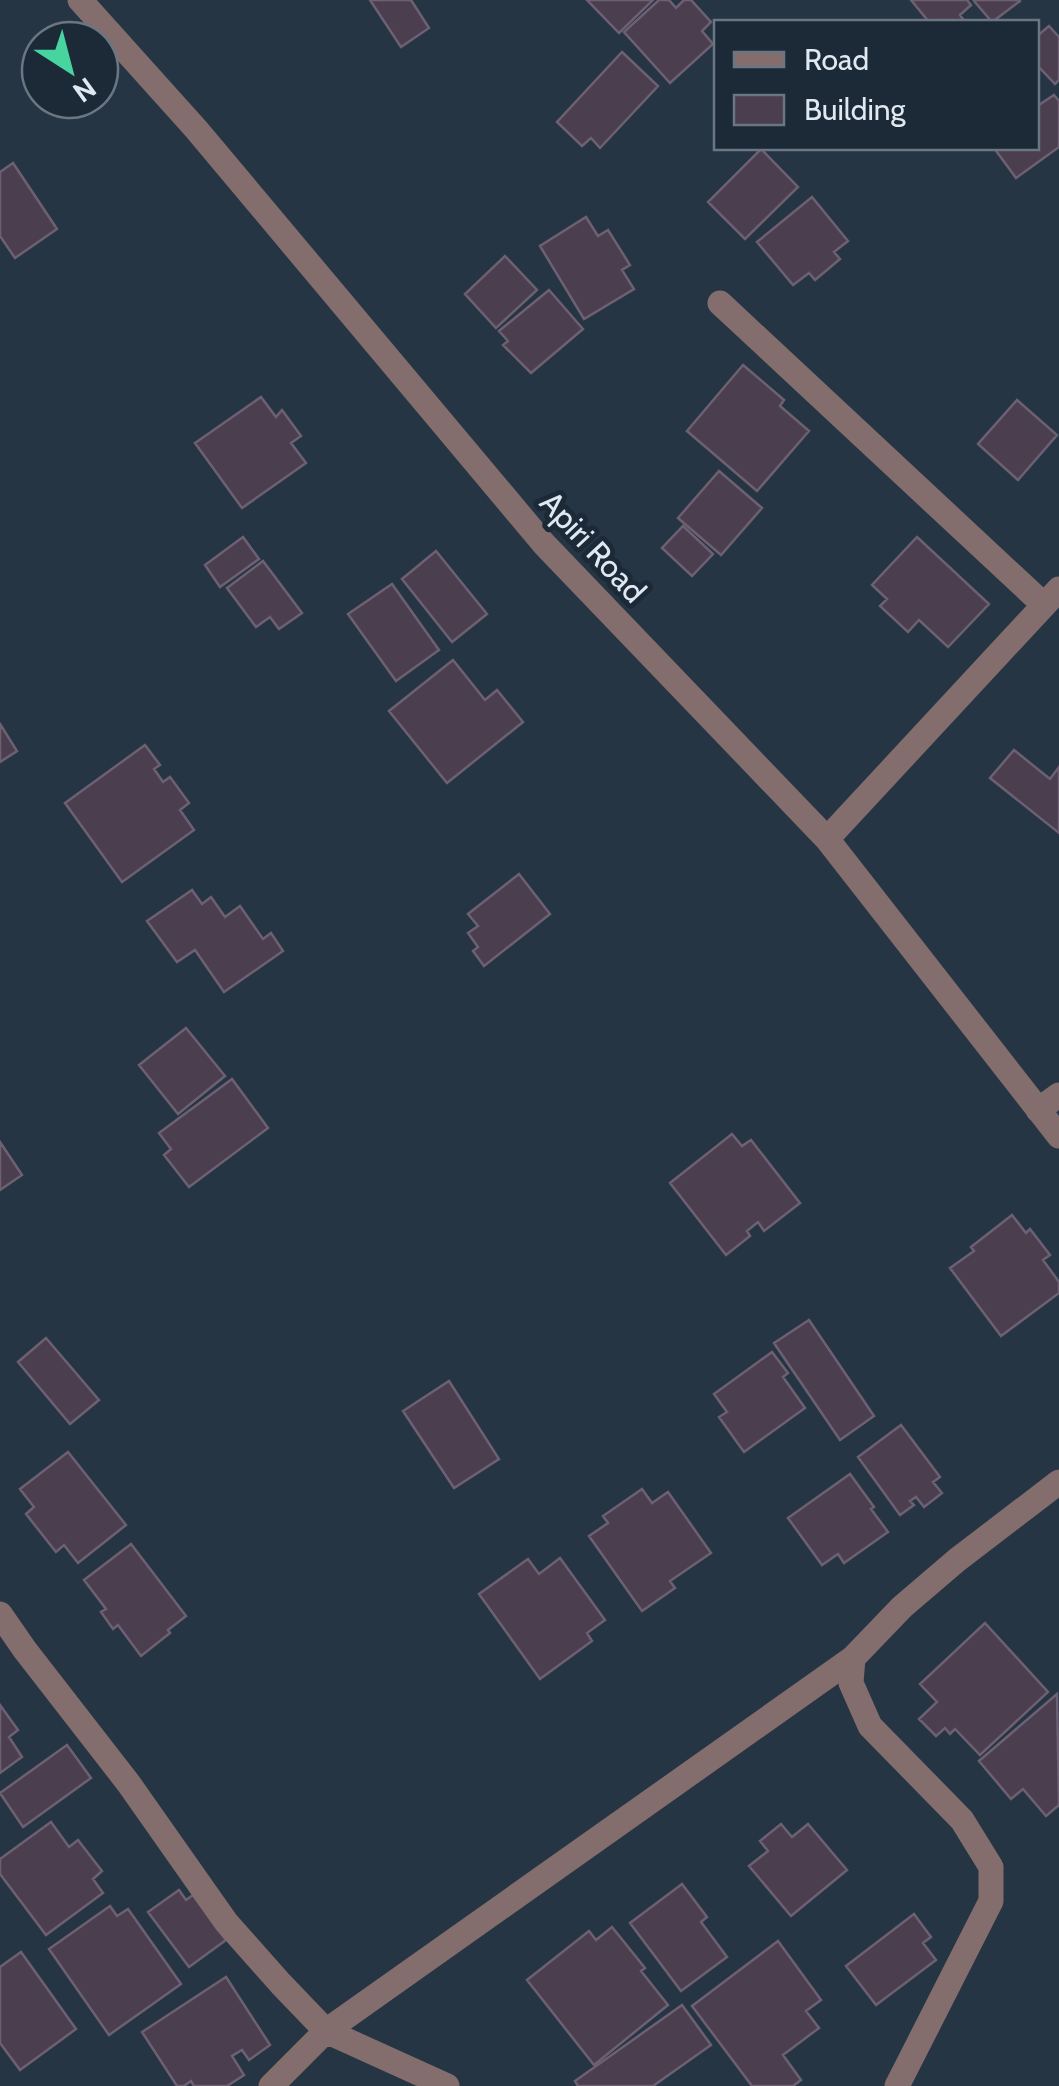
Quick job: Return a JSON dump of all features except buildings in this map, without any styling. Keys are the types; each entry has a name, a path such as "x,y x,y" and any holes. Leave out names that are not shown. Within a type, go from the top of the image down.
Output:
{"street":[{"name":"Apiri Road","path":"80,0 196,129 544,544 827,839 1048,1103 1059,1136"},
{"path":"720,303 1052,597 827,839"},
{"path":"271,2086 326,2031 853,1658 902,1606 1059,1482"},
{"path":"0,1614 129,1784 226,1922 326,2031 447,2086"},
{"path":"853,1658 851,1683 870,1726 962,1820 991,1867 992,1900 897,2086"}]}
